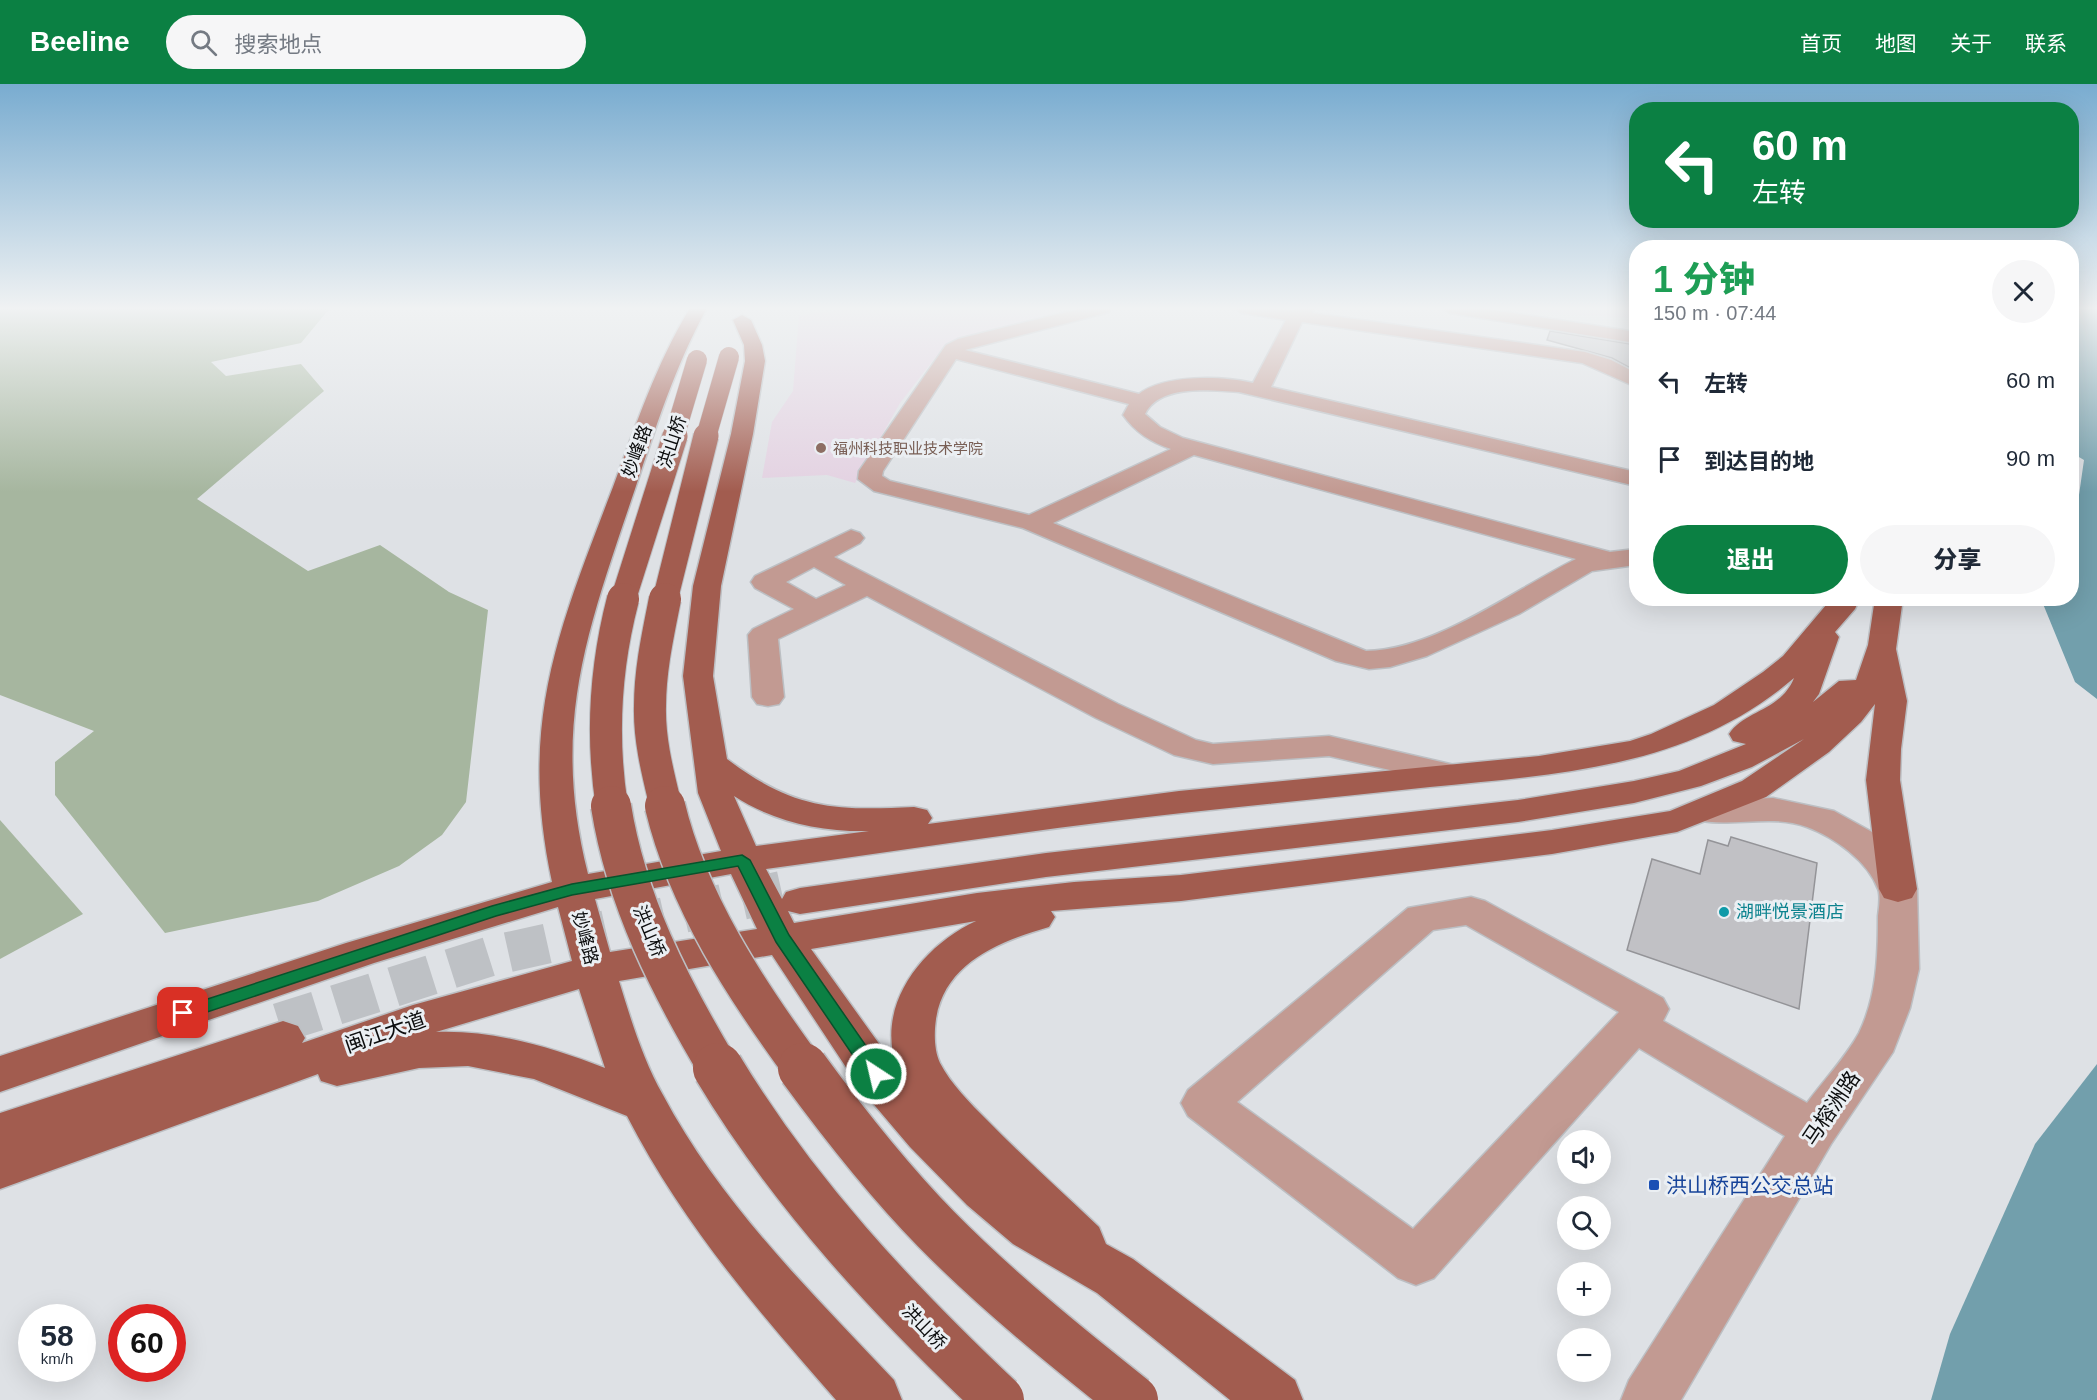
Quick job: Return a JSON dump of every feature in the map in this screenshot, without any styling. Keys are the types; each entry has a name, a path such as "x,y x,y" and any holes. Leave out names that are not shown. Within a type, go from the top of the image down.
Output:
{"main road":[{"name":"妙峰路","path":"666,369 582,599 565,662 558,704 555,782 558,828 594,970 643,1103 688,1180 740,1248 874,1400"},
{"name":"洪山桥","path":"709,369 627,587 608,681 605,752 617,840 639,908 661,961 702,1041 744,1108 807,1197 884,1285 963,1367 999,1400"},
{"path":"711,369 651,678 650,717 661,782 672,833 689,879 711,927 741,982 803,1070 870,1156 936,1229 1010,1299 1133,1400"},
{"path":"754,369 742,434 710,568 698,676 715,793 742,860 794,909 876,1074 927,1133 984,1190 1031,1228 1114,1276"},
{"path":"0,1074 360,953 572,890 742,860 1179,802 1581,760 1663,741 1725,712 1774,680 1794,662 1840,608"},
{"path":"794,909 1126,842 1563,792 1672,767 1779,715 1803,694 1840,608"},
{"path":"794,909 1046,865 1518,811 1634,792 1689,779 1740,760 1798,729 1850,688 1886,611"},
{"path":"794,909 1180,888 1629,831 1677,821 1706,811 1754,789 1787,768 1850,715 1867,693 1886,611"},
{"path":"1886,611 1891,701 1884,749 1883,780 1898,890"},
{"path":"709,762 739,787 765,801 790,811 825,819 892,819 1179,802"},
{"path":"1180,888 1003,924 971,939 947,959 928,982 917,1005 913,1032 915,1057 932,1089 985,1148 1114,1276 1275,1400"},
{"name":"闽江大道","path":"0,1168 413,1022 794,909"},
{"path":"0,1116 281,1030 0,1133"},
{"path":"127,1124 370,1060 431,1050 468,1049 497,1053 569,1075 643,1103"}],"street":[{"path":"938,369 871,471 870,478 882,486 1032,523 1347,655 1368,660 1396,656 1466,630 1583,565 1607,559 1629,557"},
{"path":"1019,369 1140,400 1167,390 1205,385 1260,390 1629,477"},
{"path":"1260,390 1271,369"},
{"path":"1616,369 1629,377"},
{"path":"1140,400 1134,415 1140,423 1158,436 1191,448 1607,559"},
{"path":"1032,523 1191,448"},
{"path":"765,582 851,538"},
{"path":"814,557 1107,711 1186,748 1213,754 1329,746 1451,774"},
{"path":"765,582 816,610"},
{"path":"765,582 763,635 768,697"},
{"path":"763,635 867,585"},
{"path":"1706,811 1773,809 1821,819 1859,840 1879,861 1898,890"},
{"name":"马榕洲路","path":"1648,1400 1814,1130 1878,1040 1889,1008 1898,969 1898,890"},
{"path":"1471,911 1648,1010 1635,1025 1416,1261 1204,1103 1422,918 1471,911"},
{"path":"1635,1025 1814,1130"}],"shaded area":[{"name":"福州科技职业技术学院","path":"795,369 926,369 900,403 855,483 827,475 762,478 772,422 793,391"}],"green space":[{"path":"0,369 219,369 226,376 267,369 306,369 324,391 197,499 308,571 380,545 449,592 488,610 466,802 442,835 399,866 318,901 165,933 55,795 55,762 94,731 0,695"},
{"path":"0,820 83,914 0,959"}],"water":[{"path":"2079,369 2097,369 2097,699 2075,682 2044,606 2079,606 2079,495 2084,460 2079,457"},
{"path":"2097,1064 2097,1400 1931,1400 1950,1334 2035,1144"}],"building":[{"name":"湖畔悦景酒店","path":"1731,837 1817,863 1799,1009 1627,950 1652,859 1700,874 1708,840 1728,846"}],"tunnel":[{"path":"279,1023 491,956 799,887"}],"place":[{"name":"福州科技职业技术学院","path":"821,448"},
{"name":"湖畔悦景酒店","path":"1724,912"},
{"name":"洪山桥西公交总站","path":"1654,1185"}],"route":[{"path":"183,1013 360,953 572,890 662,872 742,860 782,938 876,1074"}]}
